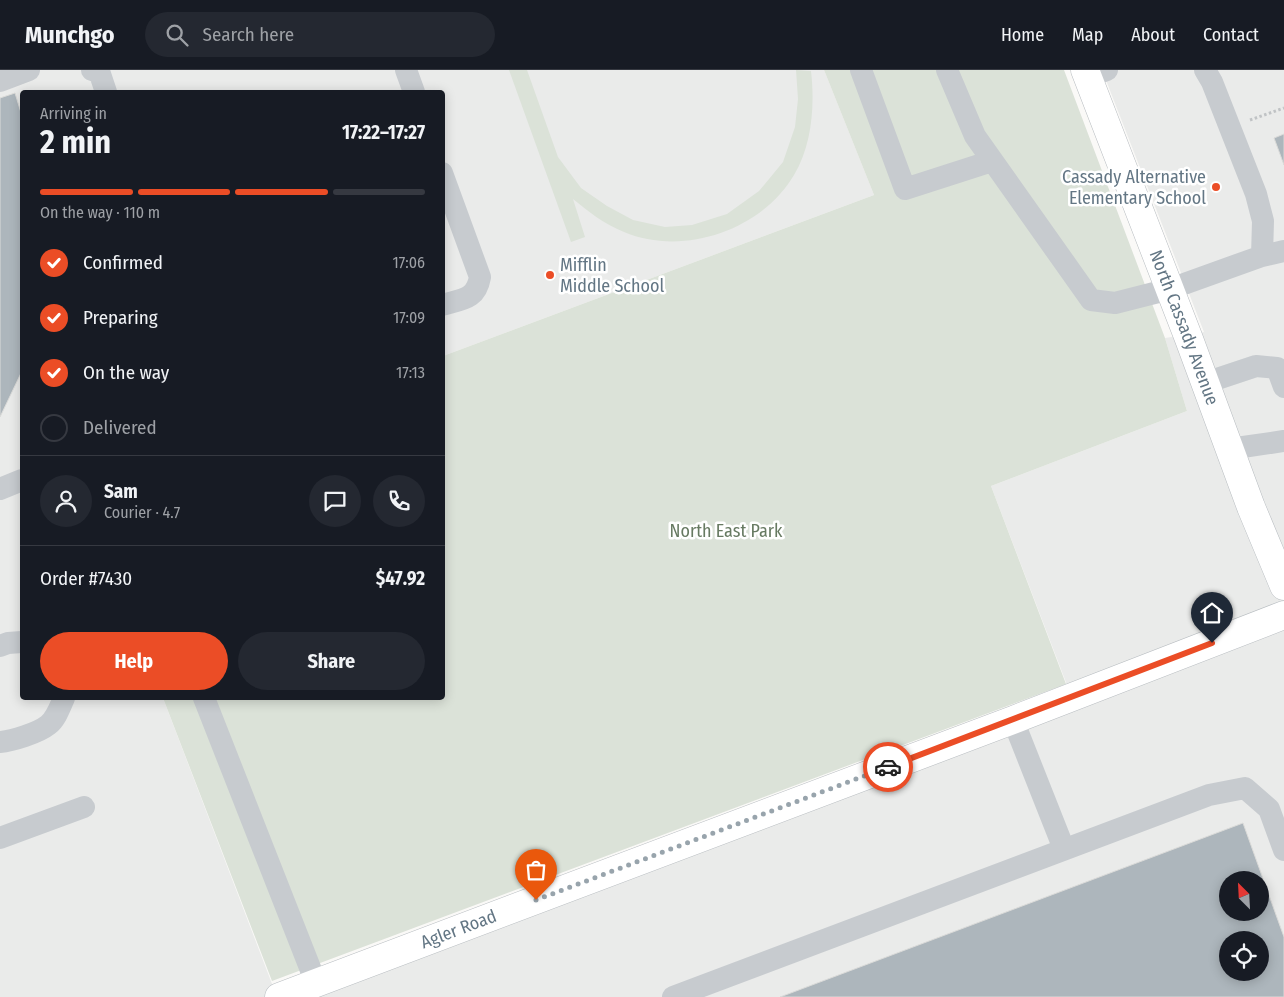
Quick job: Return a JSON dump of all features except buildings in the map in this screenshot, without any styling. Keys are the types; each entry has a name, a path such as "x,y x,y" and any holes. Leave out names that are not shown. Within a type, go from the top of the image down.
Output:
{"main road":[{"name":"North Cassady Avenue","path":"1093,72 1229,449 1284,586"},
{"name":"Agler Road","path":"279,997 1014,720 1284,615"}],"lane":[{"path":"0,80 29,70"},
{"path":"92,70 99,71 105,90"},
{"path":"406,70 413,90"},
{"path":"861,70 905,189 992,161"},
{"path":"947,70 975,136 1091,300 1116,303 1170,289 1262,256 1284,251"},
{"path":"1205,70 1212,82 1256,194 1263,221 1262,256"},
{"path":"445,181 480,277 478,287 472,296 445,305"},
{"path":"1205,383 1256,366 1277,368 1284,387"},
{"path":"1229,449 1284,441"},
{"path":"0,488 20,481"},
{"path":"0,646 20,642"},
{"path":"0,742 13,741 49,725 63,700"},
{"path":"205,700 316,983"},
{"path":"1014,720 1064,849"},
{"path":"673,997 1209,795 1245,788 1269,809 1284,850"},
{"path":"0,838 84,808"}],"path":[{"path":"1250,120 1284,108"}],"shaded area":[{"path":"0,70 824,70 874,195 445,355 445,90 20,90 20,700 164,700 277,997 0,997"},
{"path":"1102,70 1284,70 1284,997 302,997 1075,706 991,486 1187,411 1165,338 1204,332"}],"green space":[{"path":"509,70 527,70 558,157 581,188 607,206 633,220 665,227 692,225 727,214 759,191 783,162 795,127 798,99 796,70 811,71 812,111 805,151 794,175 780,194 762,211 742,224 719,233 695,239 671,241 647,239 624,232 610,225 573,199 585,237 571,242"},
{"name":"North East Park","path":"824,70 1064,70 1165,338 1187,411 991,486 1066,684 272,981 164,700 445,700 445,355 874,195"}],"way so far":[{"path":"536,900 888,767"}],"place":[{"name":"Cassady Alternative Elementary School","path":"1216,187"},
{"name":"Mifflin Middle School","path":"550,275"}],"route":[{"path":"888,767 1212,643"}]}
